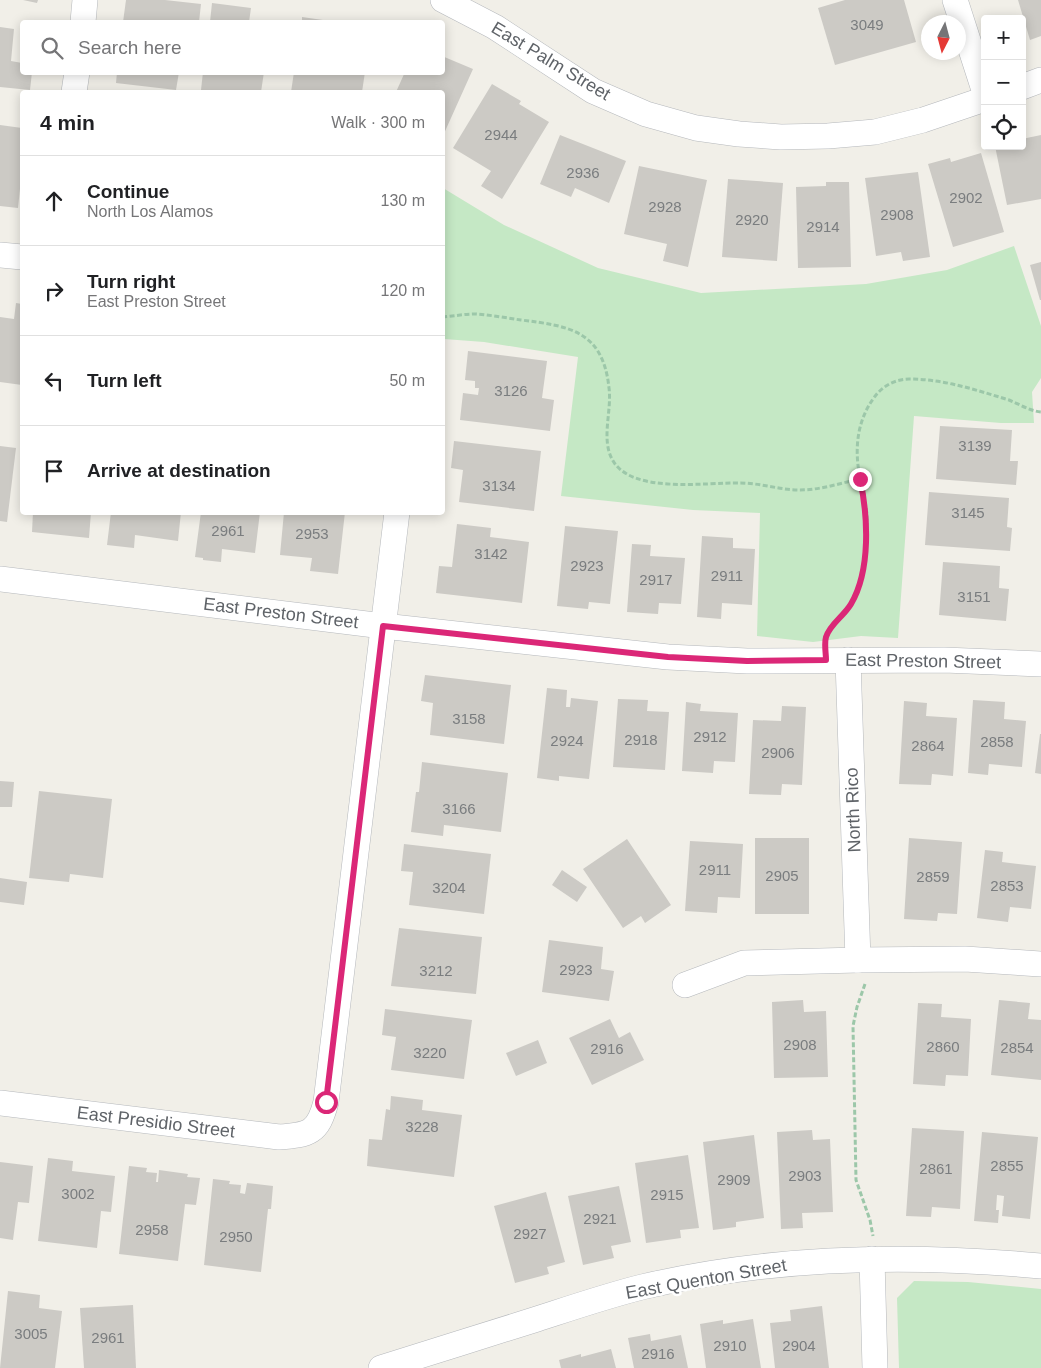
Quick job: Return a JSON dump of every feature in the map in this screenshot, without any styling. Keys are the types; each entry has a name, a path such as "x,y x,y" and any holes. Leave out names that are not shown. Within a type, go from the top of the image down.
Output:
{"street":[{"path":"83,20 85,0"},
{"name":"East Palm Street","path":"443,0 495,27 593,91 646,114 696,128 781,137 875,132 924,120 981,100"},
{"path":"954,0 981,81"},
{"path":"74,90 76,75"},
{"path":"1026,86 1041,80"},
{"path":"0,255 20,257"},
{"path":"383,626 397,515"},
{"name":"East Preston Street","path":"0,579 383,626 668,657 747,661 944,660 1041,664"},
{"name":"East Presidio Street","path":"0,1103 279,1137 297,1136 311,1131 321,1118 326,1102 383,626"},
{"name":"North Rico","path":"837,660 862,960"},
{"path":"685,985 744,963 965,960 1041,964"},
{"path":"872,1259 876,1368"},
{"name":"East Quenton Street","path":"382,1368 642,1287 717,1273 798,1263 872,1259 989,1261 1041,1266"}],"path":[{"path":"445,317 476,314 555,324 575,330 588,340 597,351 604,365 609,388 608,449 613,461 635,478 651,483 690,485 743,483 802,490 860,479"},
{"path":"837,660 826,638 832,625 852,603 859,588 863,568 867,515 857,464 860,424 868,406 879,392 894,382 915,379 945,382 977,390 1041,412"},
{"path":"862,960 866,982 853,1026 856,1180 870,1220 873,1235 872,1259"}],"green space":[{"path":"445,189 504,225 598,268 701,293 866,284 947,270 1014,246 1041,326 1041,378 1032,392 1034,423 1001,423 914,416 898,638 861,636 813,642 757,636 760,513 693,510 561,496 578,357 484,342 445,339"},
{"path":"914,1281 968,1282 1041,1289 1041,1368 899,1368 897,1298"}],"building":[{"path":"23,0 38,0 37,3"},
{"path":"126,0 165,0 201,4 199,20 123,20"},
{"path":"845,0 904,0 916,42 835,65 818,8"},
{"path":"1018,0 1041,0 1041,36 1030,40 1026,27 1026,15 1022,15"},
{"path":"212,3 251,8 249,20 210,20"},
{"path":"302,17 323,20 302,20"},
{"path":"0,27 14,29 11,61 20,63 20,75 32,75 30,90 0,87"},
{"path":"445,57 473,69 445,131 445,90 397,90 404,75 445,75"},
{"path":"117,75 178,75 176,90 116,83"},
{"path":"203,75 264,75 261,90 201,90"},
{"path":"294,75 365,75 362,90 291,90"},
{"path":"492,84 521,101 519,104 549,122 502,199 481,186 491,171 453,148"},
{"path":"0,125 20,128 20,189 18,208 0,206"},
{"path":"560,135 626,161 609,203 575,188 571,197 540,184"},
{"path":"1041,135 1041,199 1007,205 996,150 1026,150 1026,138"},
{"path":"981,153 1004,232 953,247 928,164 950,158 951,162"},
{"path":"639,166 707,180 688,267 663,261 667,244 624,234"},
{"path":"918,172 930,257 903,261 901,252 876,256 865,178"},
{"path":"728,179 783,183 777,261 722,257"},
{"path":"826,182 849,182 851,267 798,268 796,187 826,186"},
{"path":"1041,262 1041,300 1040,300 1030,265"},
{"path":"16,303 20,304 20,385 0,382 0,317 14,319"},
{"path":"468,351 547,361 542,398 554,400 550,431 460,420 463,393 478,395 479,388 475,388 475,381 465,380"},
{"path":"940,426 1012,430 1010,461 1018,461 1016,485 936,479"},
{"path":"454,441 541,451 534,511 459,502 463,470 451,468"},
{"path":"0,446 16,448 7,522 0,521"},
{"path":"929,492 1009,498 1007,527 1012,528 1010,551 925,545"},
{"path":"33,515 91,515 89,538 32,532"},
{"path":"111,515 181,515 178,541 135,535 134,548 107,545"},
{"path":"201,515 260,515 255,553 222,549 221,562 195,557"},
{"path":"284,515 345,515 338,574 310,571 312,558 280,555"},
{"path":"457,524 491,528 490,537 529,542 522,603 436,593 439,566 452,567"},
{"path":"565,526 618,531 610,604 589,602 588,609 557,606"},
{"path":"702,536 733,538 733,548 755,549 752,605 722,603 721,619 697,617"},
{"path":"632,544 651,545 650,556 685,558 681,604 659,603 658,614 627,612"},
{"path":"943,562 1000,566 999,588 1009,589 1006,621 939,615"},
{"path":"425,675 511,685 504,744 430,735 433,703 421,701"},
{"path":"547,688 567,690 566,707 570,707 571,698 598,701 589,779 559,776 559,781 537,778"},
{"path":"618,699 648,700 647,711 669,712 665,770 613,767"},
{"path":"973,700 1005,702 1004,719 1026,721 1022,767 989,764 988,775 968,773"},
{"path":"904,701 927,703 926,716 957,718 953,776 932,774 931,785 899,784"},
{"path":"686,702 701,704 700,711 738,713 735,762 714,761 713,773 682,771"},
{"path":"782,706 806,707 802,785 782,784 781,795 749,794 753,720 781,721"},
{"path":"1041,734 1041,774 1035,773"},
{"path":"422,762 508,773 501,832 444,825 443,836 411,832 416,792 419,792"},
{"path":"0,781 14,782 12,807 0,807"},
{"path":"39,791 112,799 103,878 70,874 69,882 29,878"},
{"path":"755,838 809,838 809,914 755,914"},
{"path":"909,838 962,842 957,914 938,913 937,921 904,919"},
{"path":"627,839 671,905 645,923 641,916 623,928 583,869"},
{"path":"690,841 743,844 740,898 718,897 717,913 685,911"},
{"path":"404,844 491,854 484,914 409,905 413,872 401,871"},
{"path":"985,850 1003,852 1002,862 1036,866 1031,909 1010,907 1008,922 977,918"},
{"path":"562,870 587,887 577,902 552,885"},
{"path":"0,878 27,882 24,905 0,902"},
{"path":"399,928 482,937 476,994 391,986"},
{"path":"549,940 603,947 601,969 614,971 609,1001 542,992"},
{"path":"803,1000 804,1012 826,1011 828,1077 774,1078 772,1002"},
{"path":"999,1000 1030,1003 1028,1019 1041,1020 1041,1080 991,1075"},
{"path":"918,1003 942,1004 941,1017 971,1019 968,1076 946,1075 945,1086 913,1084"},
{"path":"385,1009 472,1020 464,1079 391,1070 396,1037 382,1035"},
{"path":"610,1019 619,1038 630,1032 644,1060 592,1085 569,1038"},
{"path":"538,1040 547,1063 516,1076 506,1053"},
{"path":"391,1096 423,1100 422,1110 462,1115 454,1177 367,1166 369,1139 382,1140 386,1109 390,1110"},
{"path":"912,1128 964,1131 960,1209 932,1207 931,1217 906,1216"},
{"path":"812,1130 813,1140 830,1139 833,1212 802,1213 803,1228 781,1229 777,1132"},
{"path":"982,1132 1038,1137 1030,1219 1002,1216 1004,1196 997,1195 996,1210 999,1210 998,1223 974,1221"},
{"path":"754,1135 764,1218 736,1222 736,1227 713,1230 703,1142"},
{"path":"688,1155 699,1228 680,1230 681,1238 646,1243 635,1163"},
{"path":"48,1158 73,1161 72,1171 115,1176 111,1212 101,1211 97,1248 38,1241"},
{"path":"0,1162 33,1166 29,1203 18,1202 13,1240 0,1238"},
{"path":"129,1166 147,1168 146,1172 157,1173 156,1182 158,1182 159,1170 188,1174 187,1177 200,1178 196,1205 185,1204 178,1261 119,1254"},
{"path":"213,1179 230,1181 229,1184 241,1185 240,1193 245,1194 247,1183 273,1186 271,1209 268,1209 261,1272 204,1265"},
{"path":"619,1186 631,1242 611,1246 614,1258 583,1265 568,1196"},
{"path":"546,1192 565,1262 547,1267 549,1274 515,1283 494,1206"},
{"path":"8,1291 40,1295 39,1308 62,1311 55,1368 0,1368"},
{"path":"133,1305 136,1368 84,1368 80,1308"},
{"path":"822,1306 829,1368 775,1368 770,1323 791,1321 790,1310"},
{"path":"753,1319 761,1368 706,1368 700,1324 723,1320 723,1324"},
{"path":"650,1334 651,1341 681,1335 688,1368 634,1368 628,1338"},
{"path":"611,1349 616,1368 561,1368 559,1360 581,1354 581,1357"}],"route":[{"path":"326,1102 383,626 668,657 747,661 826,660 826,638 832,625 852,603 859,588 863,568 867,515 860,479"}]}
